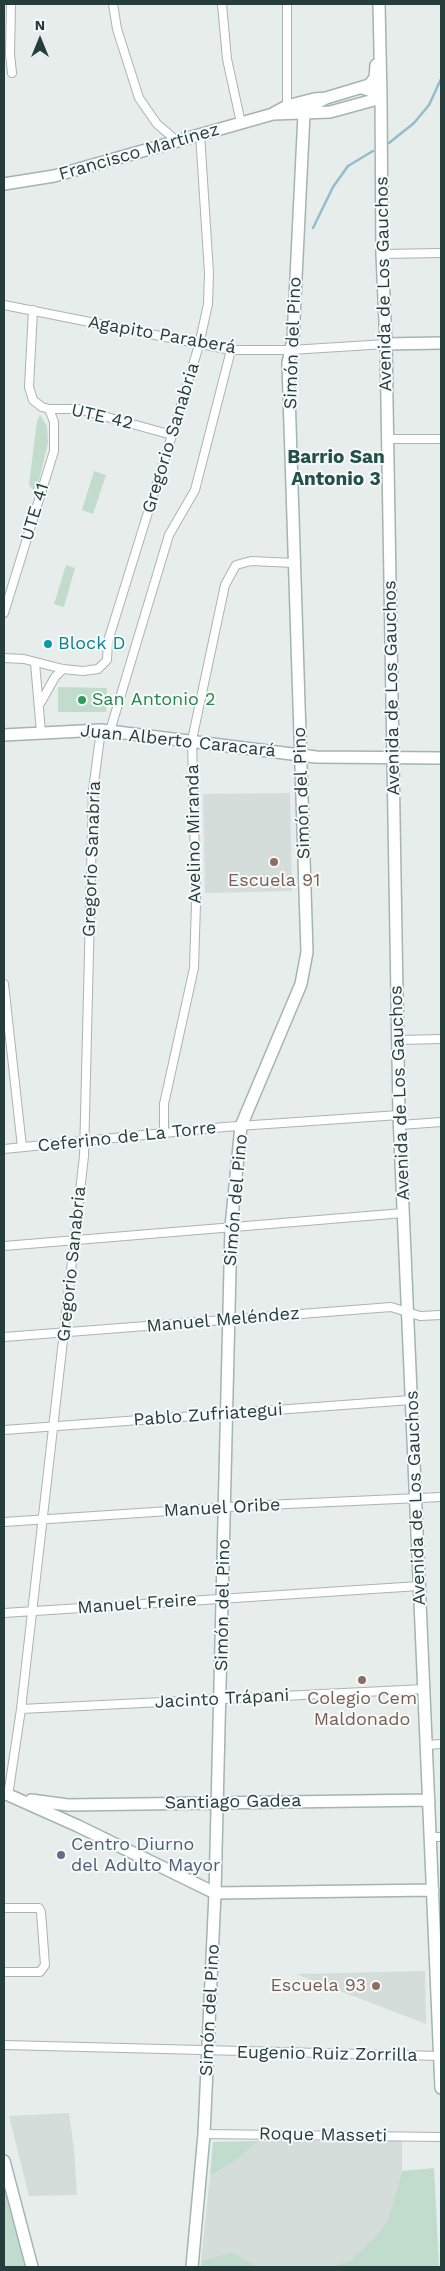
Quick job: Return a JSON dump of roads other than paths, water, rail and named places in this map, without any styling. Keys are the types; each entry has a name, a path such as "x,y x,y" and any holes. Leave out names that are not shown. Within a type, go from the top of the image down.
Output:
{"street":[{"path":"11,4 10,54 12,73"},
{"path":"113,4 116,29 139,98 157,124 177,141"},
{"path":"222,4 227,59 241,123"},
{"path":"287,4 287,106"},
{"name":"Avenida de Los Gauchos","path":"379,4 380,53 382,58 382,254 388,439 399,1120 426,1744 429,1800 436,1837 433,1890 439,1980 441,2088"},
{"name":"Avenida de Los Gauchos","path":"362,88 375,78 376,58 380,53"},
{"path":"362,88 372,91 381,98"},
{"name":"Francisco Martínez","path":"274,114 276,110 287,106 362,88"},
{"path":"304,114 310,106 326,98"},
{"name":"Francisco Martínez","path":"4,184 54,176 274,114 330,112 381,98"},
{"name":"Simón del Pino","path":"192,2267 204,2134 215,1893 231,1227 242,1126 301,984 306,960 288,364 291,350 304,114"},
{"name":"Gregorio Sanabria","path":"63,670 94,670 101,667 107,660 108,641 199,345 208,304 209,273 200,134"},
{"path":"382,254 441,253"},
{"name":"Agapito Paraberá","path":"4,306 33,310 231,350 291,350 386,344 441,343"},
{"name":"UTE 42","path":"33,310 29,387 33,400 42,407 49,409 78,409 172,435"},
{"name":"Gregorio Sanabria","path":"6,1791 21,1709 41,1520 54,1426 75,1240 84,1141 93,790 105,730 169,536 195,490 231,350"},
{"name":"UTE 41","path":"4,614 54,451 54,422 49,409"},
{"path":"388,439 441,439"},
{"name":"Avelino Miranda","path":"164,1134 164,1104 194,968 196,903 192,740 225,584 236,565 251,561 294,563"},
{"path":"4,658 24,659 63,670 50,685 40,704"},
{"path":"35,663 41,732"},
{"name":"Juan Alberto Caracará","path":"4,734 105,730 301,754 441,758"},
{"path":"4,984 22,1147"},
{"path":"398,1040 441,1039"},
{"name":"Ceferino de La Torre","path":"4,1149 242,1126 399,1120 441,1122"},
{"path":"4,1246 403,1213"},
{"name":"Manuel Meléndez","path":"4,1337 391,1307 408,1310 420,1316 441,1315"},
{"name":"Pablo Zufriategui","path":"4,1430 411,1400"},
{"name":"Manuel Oribe","path":"4,1522 441,1497"},
{"name":"Manuel Freire","path":"4,1614 419,1586"},
{"name":"Jacinto Trápani","path":"21,1709 424,1689"},
{"path":"426,1744 441,1744"},
{"path":"6,1791 215,1893 433,1890"},
{"name":"Santiago Gadea","path":"6,1791 38,1802 68,1805 217,1801 429,1800"},
{"path":"4,1908 39,1908 42,1912 45,1965 40,1972 4,1972"},
{"name":"Eugenio Ruiz Zorrilla","path":"4,2045 440,2056"},
{"name":"Roque Masseti","path":"204,2134 441,2137"},
{"path":"4,2161 32,2267"}],"waterway":[{"path":"389,143 414,123 429,105 441,79"},
{"path":"313,228 333,187 348,166 373,151"}],"place":[{"name":"Block D","path":"48,644"},
{"name":"San Antonio 2","path":"82,700"},
{"name":"Escuela 91","path":"274,862"},
{"name":"Colegio Cem Maldonado","path":"362,1680"},
{"name":"Centro Diurno del Adulto Mayor","path":"61,1855"},
{"name":"Escuela 93","path":"376,1986"}],"district":[{"name":"Barrio San Antonio 3","path":"336,468"}]}
